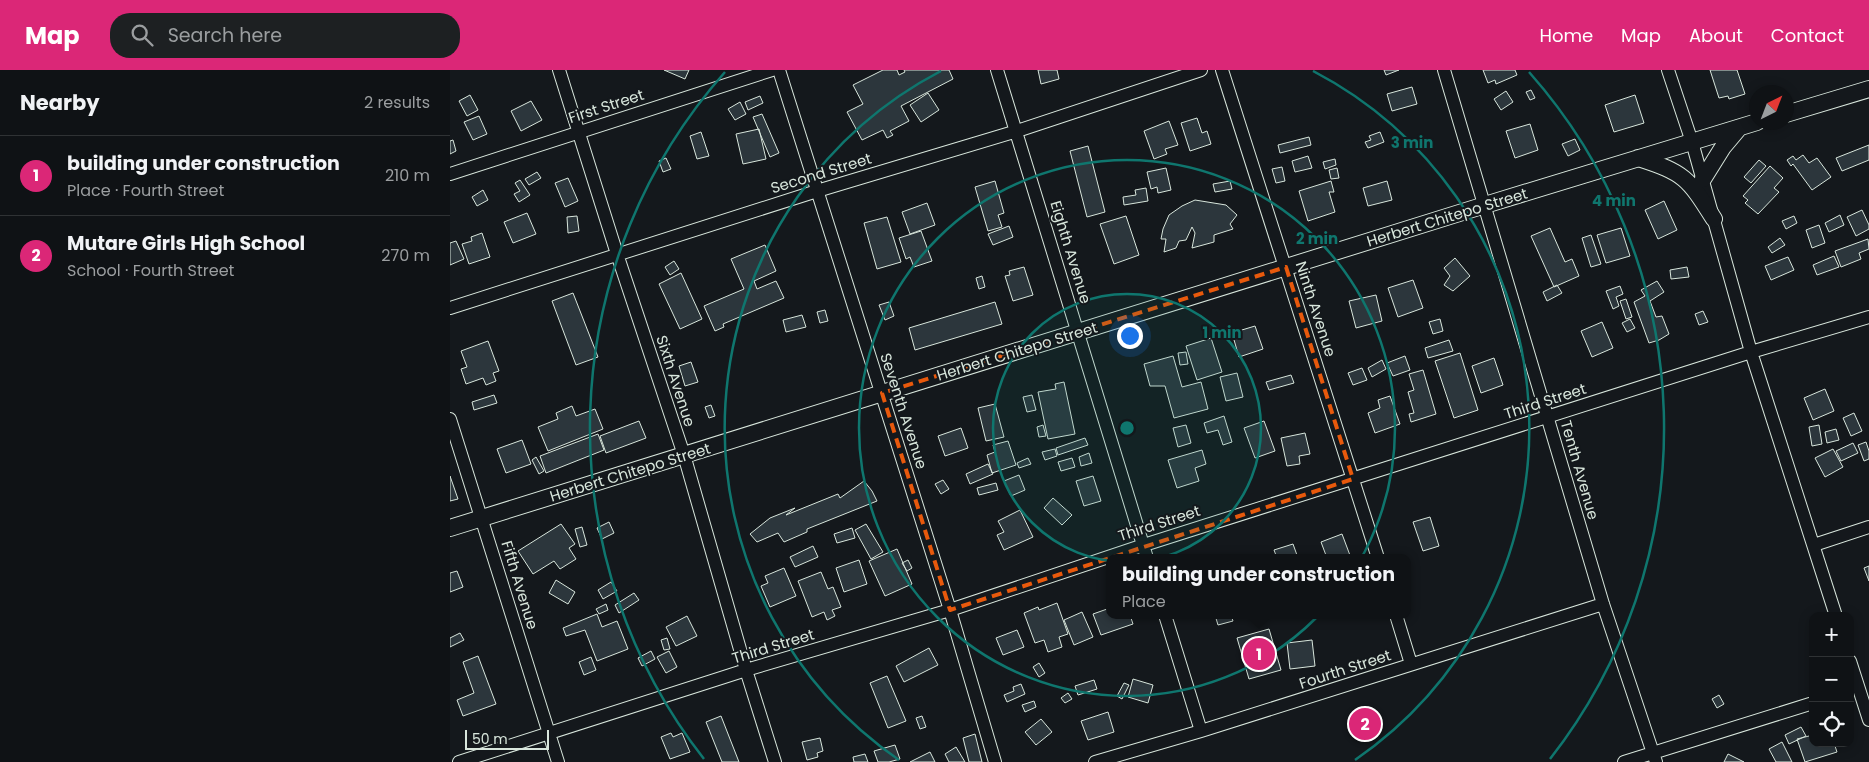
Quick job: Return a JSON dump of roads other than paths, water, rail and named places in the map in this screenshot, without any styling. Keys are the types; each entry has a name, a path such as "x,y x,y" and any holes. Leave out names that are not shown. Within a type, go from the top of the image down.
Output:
{"main road":[{"path":"1794,112 1869,89"},
{"name":"Herbert Chitepo Street","path":"450,528 1485,205 1749,125"},
{"path":"1703,180 1722,147 1739,128"},
{"path":"1638,158 1667,167 1684,177 1694,187 1714,218"}],"street":[{"name":"Sixth Avenue","path":"559,70 616,254 684,455 746,670 776,762"},
{"name":"First Street","path":"450,174 772,70"},
{"name":"Seventh Avenue","path":"779,70 950,610 995,762"},
{"name":"Eighth Avenue","path":"997,70 1147,554"},
{"name":"Second Street","path":"450,308 816,191 1017,131 1201,70"},
{"name":"Ninth Avenue","path":"1222,70 1377,554"},
{"name":"Tenth Avenue","path":"1444,70 1603,604 1655,758"},
{"path":"1668,70 1692,142 1751,352 1835,612"},
{"name":"Third Street","path":"1117,554 1751,352 1869,317"},
{"name":"Fifth Avenue","path":"450,418 558,762"},
{"path":"1814,545 1869,527"},
{"name":"Third Street","path":"459,762 746,670 950,610 1106,558"},
{"name":"Fourth Street","path":"1095,762 1201,731 1603,604"},
{"path":"1166,619 1201,731"},
{"path":"1397,619 1412,664"},
{"path":"1854,673 1869,720"},
{"path":"1624,762 1655,758 1809,704"}],"place":[{"name":"building under construction","path":"1259,654"},
{"name":"Mutare Girls High School","path":"1365,724"}]}
